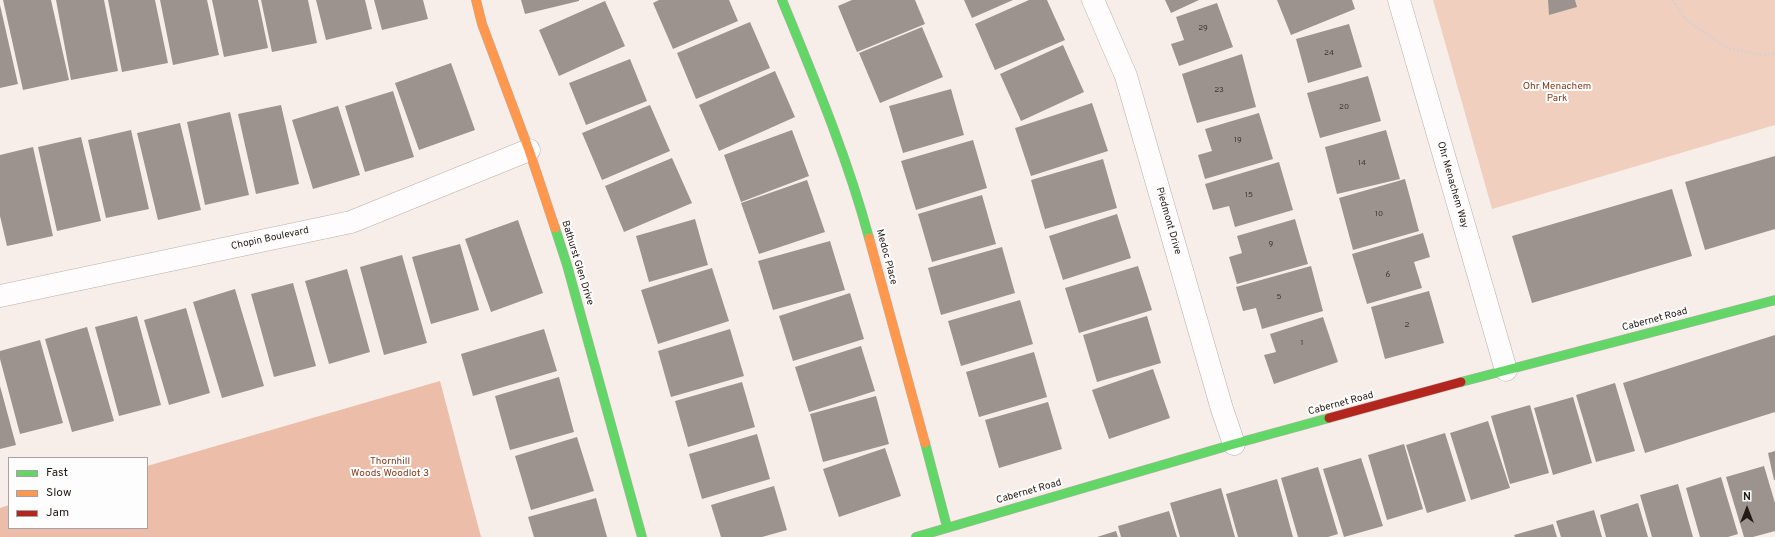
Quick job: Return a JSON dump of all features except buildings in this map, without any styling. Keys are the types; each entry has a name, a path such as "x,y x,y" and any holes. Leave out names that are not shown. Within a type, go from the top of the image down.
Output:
{"street":[{"name":"Bathurst Glen Drive","path":"476,0 482,24 529,150 567,265 642,537"},
{"name":"Medoc Place","path":"782,0 821,95 856,188 947,527"},
{"name":"Piedmont Drive","path":"1093,0 1126,76 1222,409 1234,444"},
{"name":"Ohr Menachem Way","path":"1399,0 1506,370"},
{"name":"Chopin Boulevard","path":"0,296 351,222 529,150"},
{"name":"Cabernet Road","path":"916,537 1234,444 1506,370 1775,300"}],"path":[{"path":"1672,0 1687,21 1728,48 1760,55 1775,53"}],"green space":[{"name":"Ohr Menachem Park","path":"1433,0 1775,0 1775,125 1492,209"},
{"name":"Thornhill Woods Woodlot 3","path":"440,381 481,537 0,537 0,508 8,505 8,529 148,529 148,466"}],"traffic: fast":[{"path":"782,0 818,88 851,177 869,238"},
{"path":"555,228 567,265 642,537"},
{"path":"1461,382 1775,300"},
{"path":"916,537 1234,444 1329,418"},
{"path":"925,443 947,527"}],"traffic: slow":[{"path":"476,0 482,24 529,150 555,228"},
{"path":"869,238 925,443"}],"traffic: jam":[{"path":"1329,418 1461,382"}]}
